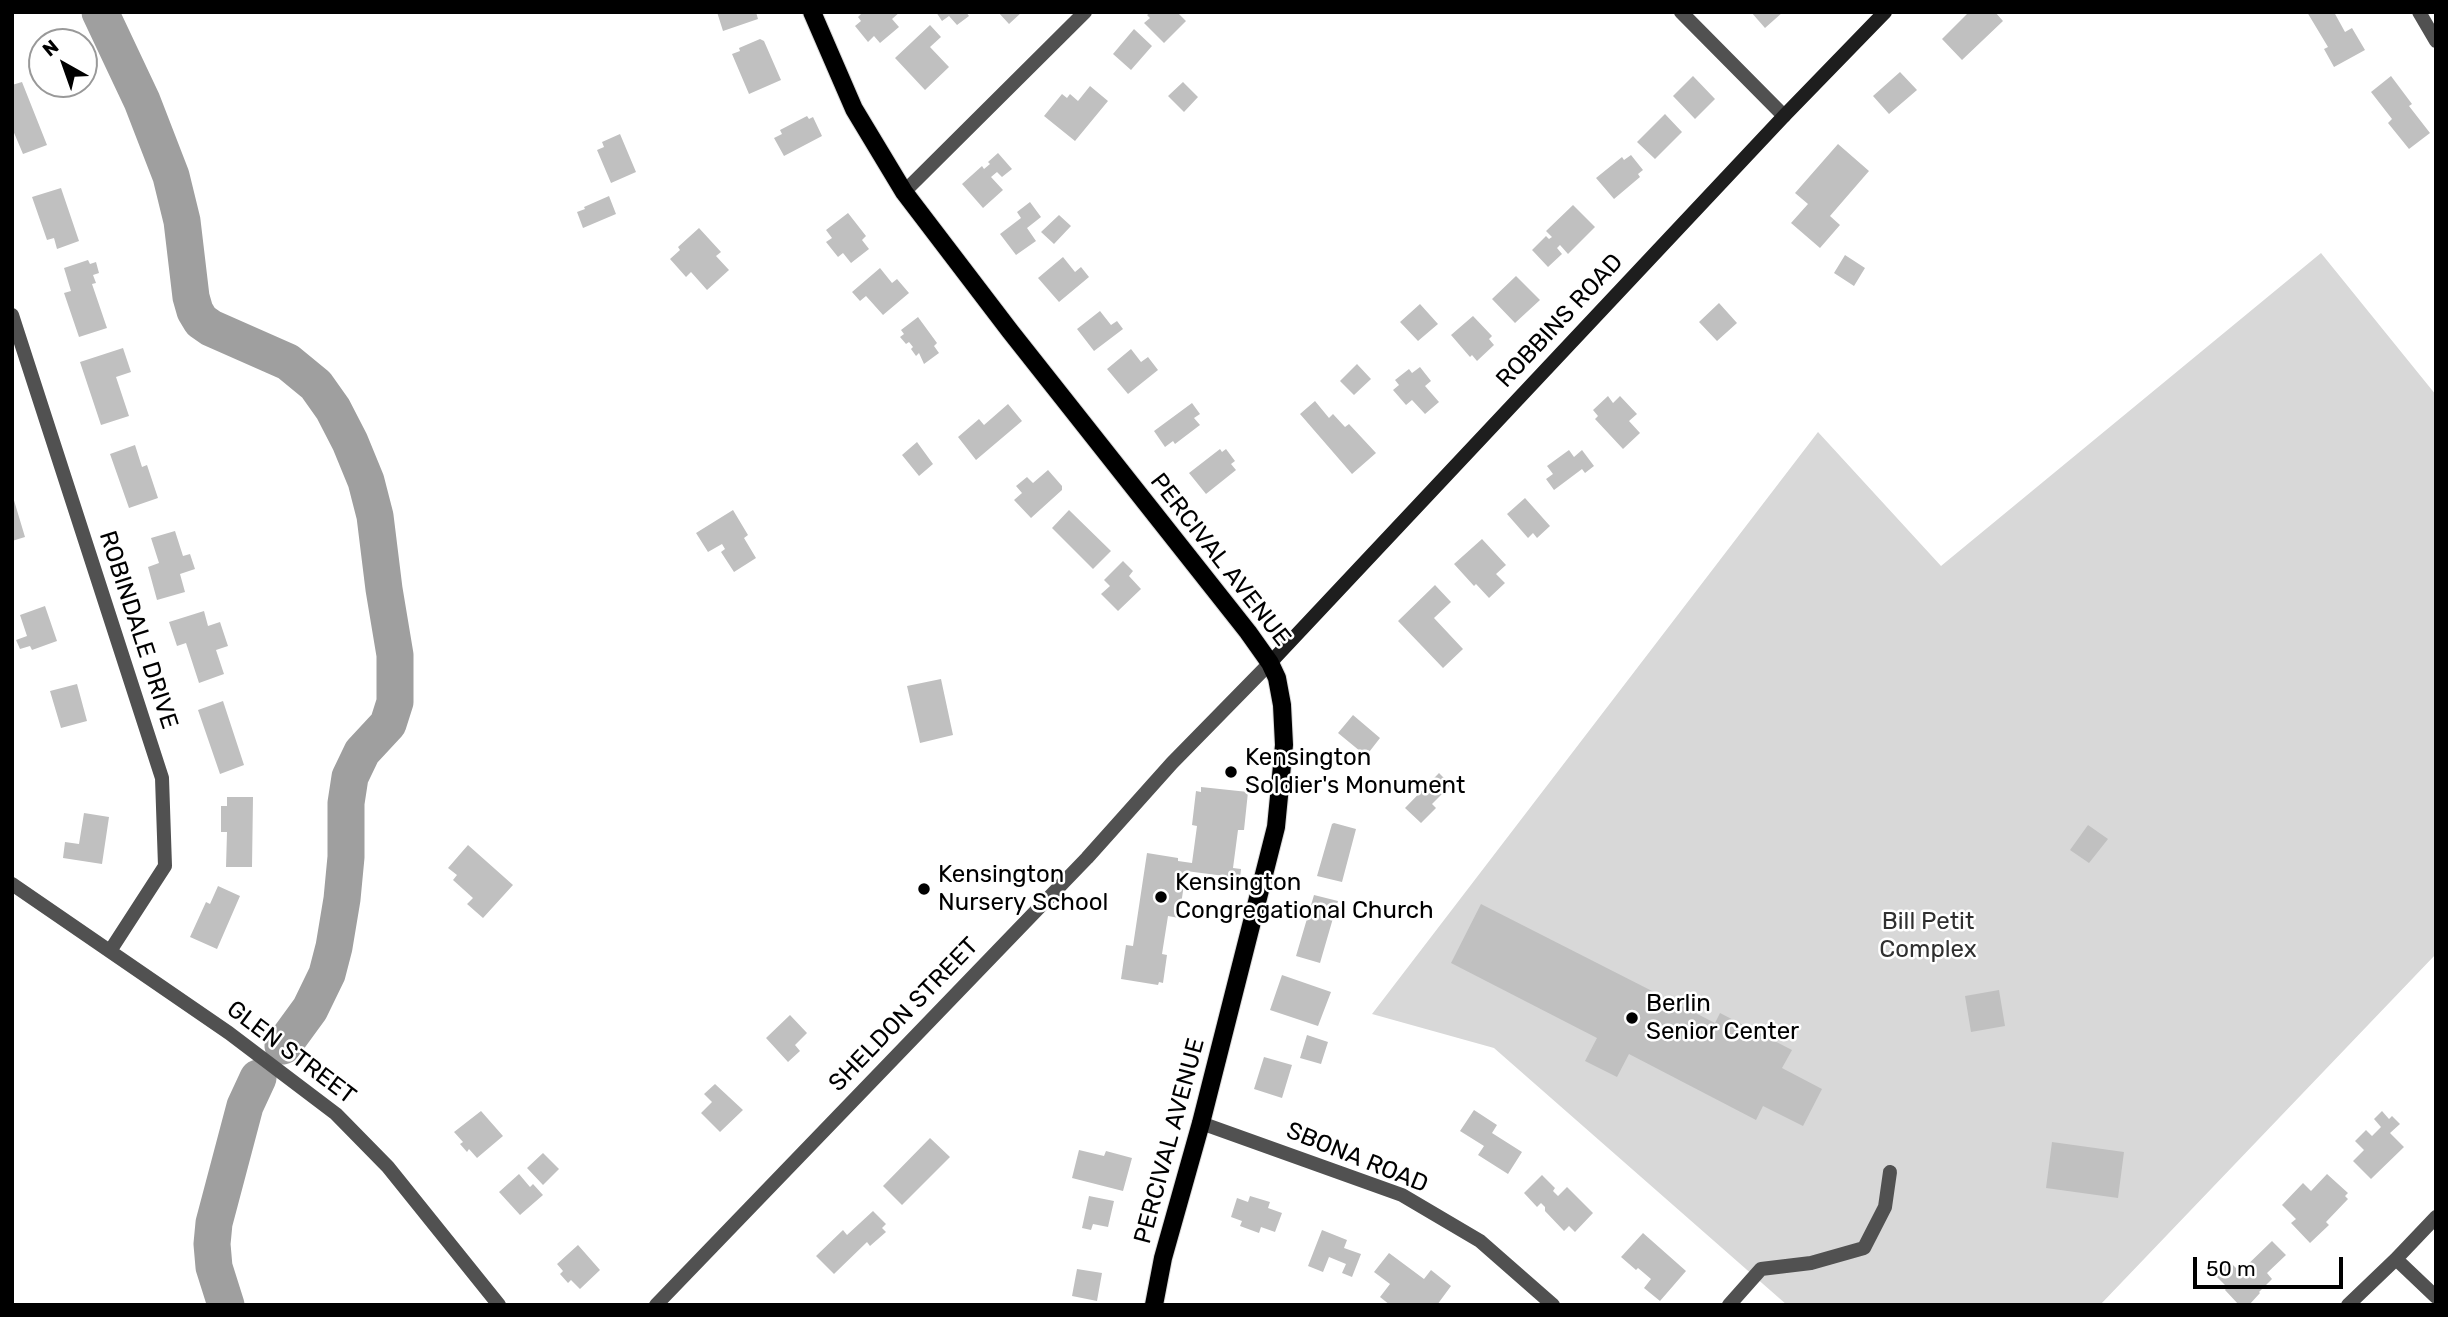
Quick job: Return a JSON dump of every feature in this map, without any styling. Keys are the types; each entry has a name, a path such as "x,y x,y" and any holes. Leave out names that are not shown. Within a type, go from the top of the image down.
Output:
{"main road":[{"name":"PERCIVAL AVENUE","path":"812,12 854,109 904,192 1270,663 1277,678 1283,718 1282,781 1276,827 1201,1123 1163,1258 1154,1305"}],"street":[{"path":"904,192 1085,12"},
{"path":"1681,12 1784,116"},
{"name":"ROBBINS ROAD","path":"1270,663 1885,12"},
{"path":"2419,12 2436,41"},
{"name":"ROBINDALE DRIVE","path":"12,315 162,778 165,866 110,951"},
{"name":"SHELDON STREET","path":"656,1305 1087,858 1172,763 1270,663"},
{"name":"GLEN STREET","path":"12,884 229,1033 336,1114 388,1167 499,1305"},
{"name":"SBONA ROAD","path":"1201,1123 1402,1195 1480,1241 1553,1305"},
{"path":"1729,1305 1761,1269 1811,1263 1864,1248 1885,1207 1890,1172"},
{"path":"2348,1305 2436,1217"},
{"path":"2396,1259 2436,1297"}],"green space":[{"name":"Bill Petit Complex","path":"2321,253 2436,395 2436,954 2100,1305 1787,1305 1494,1048 1372,1014 1818,432 1941,566"}],"building":[{"path":"717,12 756,12 758,19 723,31"},
{"path":"863,12 900,12 892,19 899,27 880,43 874,36 868,42 855,26 861,21 858,17"},
{"path":"936,12 966,12 969,16 957,25 949,16 942,21"},
{"path":"998,12 1022,12 1009,24"},
{"path":"1151,12 1177,12 1186,21 1164,43 1144,23 1150,18 1147,15"},
{"path":"1751,12 1783,12 1765,28"},
{"path":"1969,12 1995,12 2003,21 1962,60 1942,39"},
{"path":"2307,12 2334,12 2345,32 2352,28 2365,50 2334,67 2324,49 2328,47"},
{"path":"930,25 941,37 930,47 949,67 925,90 895,58"},
{"path":"1134,29 1152,46 1131,70 1113,54"},
{"path":"760,39 764,41 781,80 749,94 732,54"},
{"path":"1900,72 1917,90 1889,114 1873,96"},
{"path":"1693,76 1715,99 1695,119 1673,96"},
{"path":"2391,76 2430,133 2409,149 2388,123 2392,119 2371,92"},
{"path":"22,82 47,145 23,154 12,128 12,85"},
{"path":"1183,82 1198,97 1184,112 1168,96"},
{"path":"1090,86 1108,101 1075,141 1044,116 1062,94 1067,98 1070,94 1078,101"},
{"path":"1665,114 1682,132 1655,159 1637,142"},
{"path":"807,116 809,119 813,117 822,136 784,156 774,138 782,134 780,130"},
{"path":"620,134 636,172 611,183 597,150 604,147 602,142"},
{"path":"1838,144 1869,171 1830,216 1840,225 1820,248 1791,223 1808,204 1795,193"},
{"path":"998,153 1012,169 1002,177 997,172 991,177 1003,190 983,208 962,184 982,166 984,169 990,164 988,162"},
{"path":"1631,155 1643,170 1638,174 1640,177 1614,199 1596,178 1622,157 1624,160"},
{"path":"61,188 79,241 57,249 54,238 47,240 32,197"},
{"path":"609,196 616,214 583,228 577,212"},
{"path":"1030,202 1041,217 1027,228 1036,241 1016,255 1000,234 1021,218 1017,212"},
{"path":"1573,205 1595,227 1568,254 1560,245 1557,248 1562,254 1548,267 1532,250 1546,236 1549,239 1552,237 1546,231"},
{"path":"848,213 866,236 862,240 869,249 851,263 843,253 838,257 826,242 832,238 826,230"},
{"path":"1059,215 1071,226 1054,244 1041,232"},
{"path":"699,228 721,252 716,256 729,270 707,290 691,272 686,277 670,259 680,250 678,247"},
{"path":"1845,255 1865,268 1854,286 1834,273"},
{"path":"1063,257 1075,272 1081,267 1089,277 1059,302 1038,278"},
{"path":"88,260 90,264 96,262 99,273 93,275 96,283 92,284 107,328 79,337 64,293 71,291 64,268"},
{"path":"880,268 892,283 897,279 909,293 883,315 866,296 860,301 852,292"},
{"path":"1516,276 1540,300 1515,323 1492,299"},
{"path":"1719,303 1737,323 1717,341 1699,322"},
{"path":"1420,304 1438,324 1418,341 1400,322"},
{"path":"1100,311 1111,325 1117,321 1123,329 1094,351 1077,329"},
{"path":"1473,316 1492,336 1489,339 1494,345 1477,361 1472,355 1470,357 1451,335"},
{"path":"918,317 937,343 934,346 939,353 924,364 919,353 916,356 909,342 906,344 900,337 904,334 901,330"},
{"path":"123,348 131,372 116,377 129,416 101,425 80,362"},
{"path":"1131,349 1141,362 1148,357 1158,370 1128,394 1107,369"},
{"path":"1357,364 1371,379 1354,395 1340,381"},
{"path":"1420,367 1431,381 1425,386 1439,402 1425,414 1412,400 1406,405 1393,390 1399,385 1395,380 1409,369 1412,373"},
{"path":"1608,396 1613,403 1620,396 1637,414 1629,421 1640,433 1623,449 1595,419 1598,416 1593,410"},
{"path":"1315,401 1329,418 1333,414 1345,427 1349,424 1376,453 1352,474 1300,414"},
{"path":"1192,403 1200,414 1194,418 1200,425 1175,444 1173,441 1165,447 1154,431"},
{"path":"1008,404 1022,421 976,460 958,437 979,419 984,425"},
{"path":"917,442 933,464 919,476 902,455"},
{"path":"135,445 142,467 147,465 158,498 129,508 110,454"},
{"path":"1220,449 1222,452 1226,449 1235,461 1231,464 1236,470 1206,494 1189,473"},
{"path":"1569,450 1574,457 1582,450 1594,466 1585,473 1582,469 1554,490 1546,479 1553,474 1547,466"},
{"path":"1048,470 1062,486 1062,490 1031,518 1014,500 1022,493 1016,486 1027,477 1033,483"},
{"path":"12,498 25,537 12,541"},
{"path":"1525,498 1550,526 1537,538 1533,533 1528,538 1507,514"},
{"path":"733,510 748,535 744,538 756,558 734,572 721,552 725,549 722,544 708,552 696,533"},
{"path":"1069,510 1111,551 1093,569 1052,528"},
{"path":"175,531 183,556 190,554 195,569 180,574 185,592 157,600 148,567 159,563 151,538"},
{"path":"1482,539 1506,565 1496,574 1505,583 1489,598 1454,564"},
{"path":"1123,561 1133,571 1129,576 1141,589 1118,611 1101,594 1110,586 1104,580"},
{"path":"1435,585 1451,602 1434,618 1463,649 1443,668 1398,621"},
{"path":"45,606 57,641 32,650 30,646 20,649 16,640 27,636 20,615"},
{"path":"204,611 208,626 220,622 228,646 216,650 224,674 199,683 186,643 177,646 169,622"},
{"path":"941,679 953,735 920,743 907,686"},
{"path":"77,684 87,721 61,728 50,691"},
{"path":"223,701 244,765 220,774 198,710"},
{"path":"1353,715 1380,738 1366,756 1338,733"},
{"path":"1439,773 1451,785 1432,804 1436,808 1421,823 1405,808"},
{"name":"Kensington Congregational Church","path":"1201,787 1248,792 1244,830 1238,830 1233,868 1241,869 1240,878 1186,871 1179,918 1168,916 1162,954 1167,955 1163,983 1159,982 1158,985 1121,979 1126,945 1133,946 1147,853 1192,863 1197,826 1192,825 1196,791 1201,792"},
{"path":"227,797 253,797 252,867 226,867 227,832 221,832 221,806 227,806"},
{"path":"84,813 109,817 102,864 63,858 65,842 79,844"},
{"path":"1334,823 1356,829 1342,882 1317,876"},
{"path":"2088,825 2108,839 2089,863 2070,850"},
{"path":"468,845 513,885 483,918 467,904 473,898 453,880 457,875 448,868"},
{"path":"218,886 240,896 217,949 190,937 206,902 210,904"},
{"path":"1314,895 1338,901 1320,963 1296,956"},
{"name":"Berlin Senior Center","path":"1481,904 1715,1023 1720,1013 1792,1050 1782,1068 1822,1089 1803,1126 1763,1106 1756,1120 1629,1054 1617,1077 1585,1061 1597,1038 1451,963"},
{"path":"1282,975 1331,992 1318,1026 1270,1010"},
{"path":"1999,990 2005,1026 1971,1032 1965,996"},
{"path":"790,1015 807,1033 795,1045 800,1051 788,1062 766,1038"},
{"path":"1307,1035 1328,1042 1321,1064 1300,1058"},
{"path":"1264,1057 1292,1065 1282,1098 1254,1089"},
{"path":"715,1084 743,1110 720,1132 701,1113 712,1102 704,1094"},
{"path":"1474,1110 1497,1125 1492,1133 1522,1152 1508,1174 1478,1155 1484,1146 1460,1131"},
{"path":"481,1111 503,1136 477,1158 469,1149 467,1152 454,1132"},
{"path":"2382,1111 2389,1119 2392,1116 2400,1124 2390,1133 2404,1147 2371,1179 2353,1161 2364,1150 2355,1141 2366,1130 2372,1136 2381,1127 2374,1119"},
{"path":"930,1138 950,1157 902,1205 883,1186"},
{"path":"2052,1142 2124,1152 2118,1198 2046,1188"},
{"path":"1079,1150 1104,1156 1106,1151 1132,1158 1123,1191 1072,1178"},
{"path":"543,1153 559,1169 543,1185 527,1168"},
{"path":"519,1174 530,1187 533,1184 543,1195 520,1215 499,1192"},
{"path":"2327,1174 2348,1193 2345,1196 2348,1199 2326,1222 2329,1225 2310,1243 2291,1223 2296,1219 2282,1205 2303,1183 2311,1191"},
{"path":"1542,1175 1555,1188 1553,1191 1558,1196 1567,1187 1593,1213 1575,1232 1569,1226 1564,1231 1541,1203 1537,1207 1524,1193"},
{"path":"1089,1196 1114,1201 1108,1227 1093,1224 1091,1230 1082,1228"},
{"path":"1250,1196 1270,1202 1268,1208 1282,1213 1275,1232 1261,1227 1259,1233 1240,1226 1242,1221 1231,1217 1237,1198 1248,1202"},
{"path":"873,1211 886,1224 882,1228 886,1232 870,1246 867,1242 834,1274 816,1256 843,1230 847,1235"},
{"path":"1322,1230 1347,1240 1344,1248 1361,1254 1352,1277 1342,1273 1346,1264 1329,1257 1323,1272 1308,1266"},
{"path":"1643,1233 1686,1271 1660,1301 1644,1288 1651,1279 1621,1257"},
{"path":"2272,1241 2286,1255 2267,1273 2272,1279 2249,1305 2239,1305 2215,1275 2229,1261 2240,1272"},
{"path":"578,1245 600,1270 580,1289 571,1280 568,1283 560,1274 563,1271 557,1264"},
{"path":"1389,1253 1424,1279 1431,1270 1451,1286 1437,1305 1390,1305 1380,1297 1390,1284 1374,1272"},
{"path":"1077,1269 1102,1273 1097,1301 1072,1296"}],"waterway":[{"path":"100,12 142,101 171,176 182,221 195,311 201,321 211,328 288,362 316,385 333,409 350,442 366,481 375,516 395,655 395,702 388,724 362,752 350,777 346,803 346,857 334,947 327,974 310,1009 283,1046"},
{"path":"226,1305 214,1267 214,1223 245,1106 258,1078"}],"place":[{"name":"Kensington Soldier's Monument","path":"1231,772"},
{"name":"Kensington Nursery School","path":"924,889"},
{"name":"Kensington Congregational Church","path":"1161,897"},
{"name":"Berlin Senior Center","path":"1632,1018"}]}
